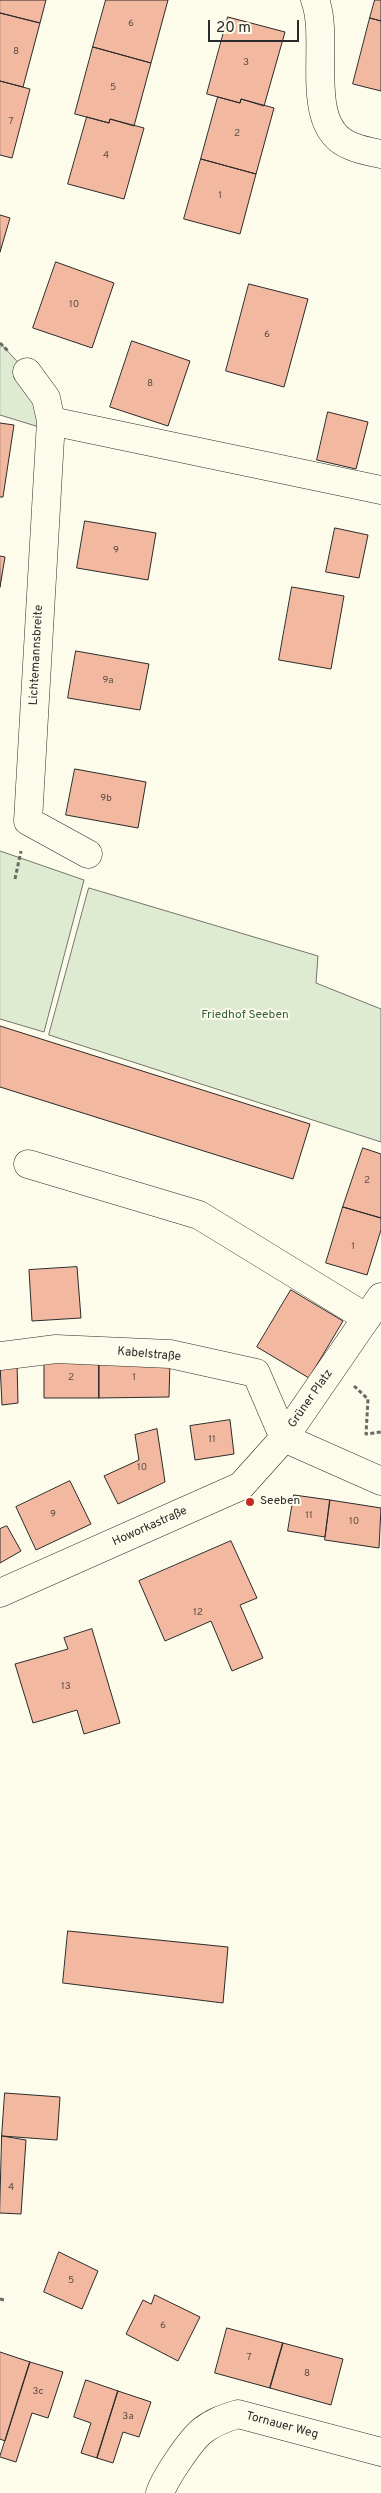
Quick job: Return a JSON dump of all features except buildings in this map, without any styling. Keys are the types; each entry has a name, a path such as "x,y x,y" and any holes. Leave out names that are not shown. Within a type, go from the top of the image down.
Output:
{"street":[{"path":"315,0 320,21 321,97 326,121 331,131 350,146 381,154"},
{"name":"Lichtemannsbreite","path":"27,372 46,398 51,421 28,821 88,854"},
{"path":"51,421 381,490"},
{"path":"28,1164 199,1215 374,1307"},
{"name":"Grüner Platz","path":"374,1307 284,1438 381,1482"},
{"name":"Kabelstraße","path":"0,1356 56,1349 170,1354 256,1373 284,1438"},
{"name":"Howorkastraße","path":"0,1593 241,1486 284,1438"},
{"name":"Tornauer Weg","path":"160,2493 164,2481 201,2432 219,2420 238,2414 381,2452"}],"path":[{"path":"334,1366 368,1399 366,1434 381,1432"}],"green space":[{"path":"0,343 27,372 39,427 0,415"},
{"path":"0,851 84,880 44,1032 0,1019"},
{"name":"Friedhof Seeben","path":"89,888 318,956 316,983 381,1009 381,1142 49,1035"}],"place":[{"name":"Seeben","path":"250,1502"}]}
